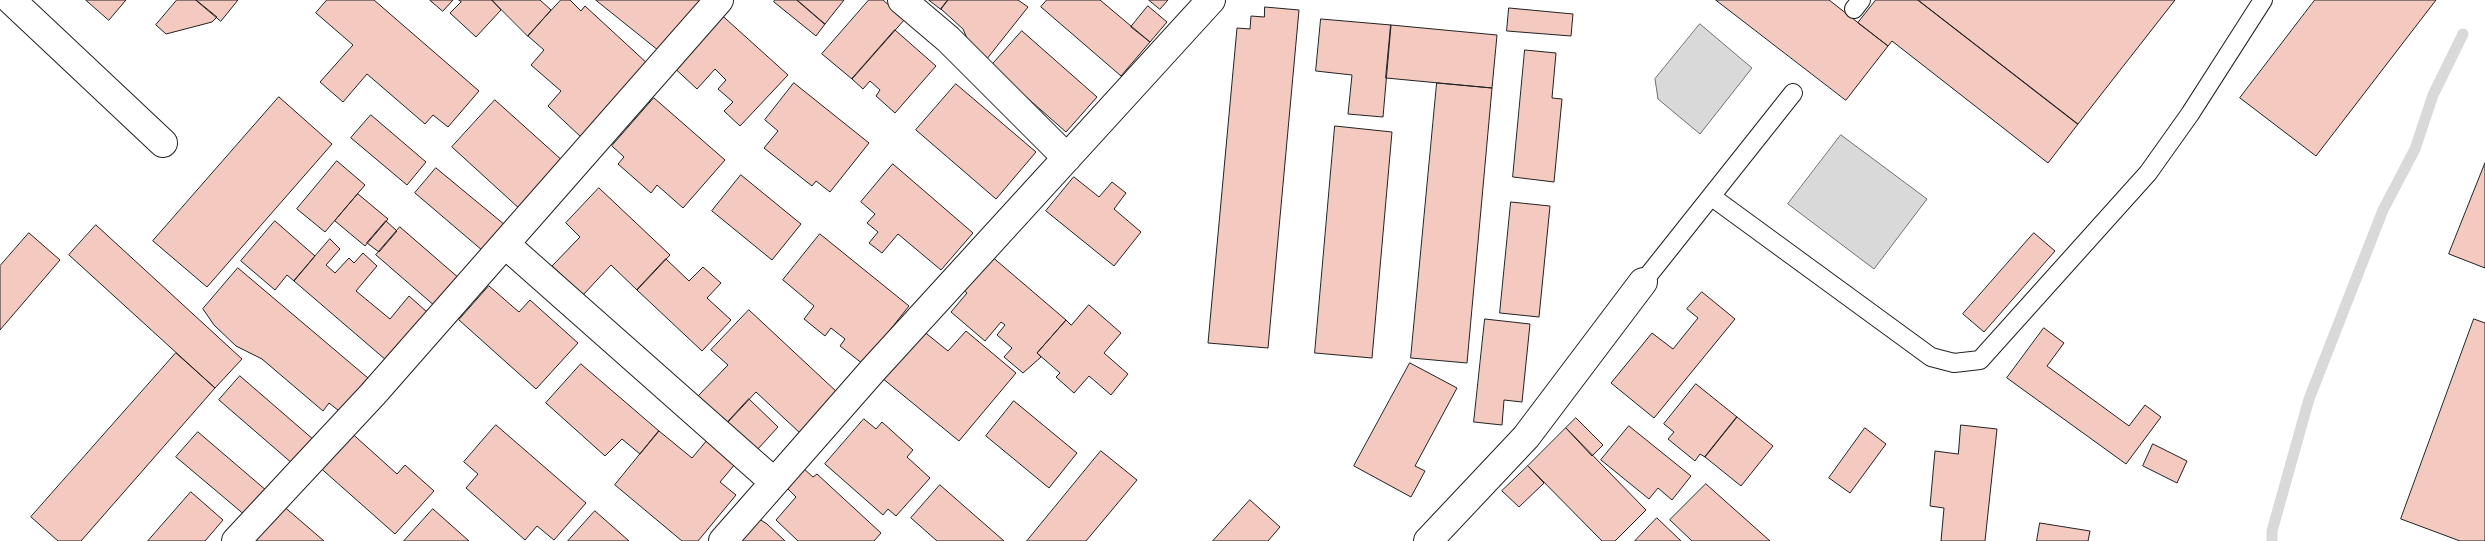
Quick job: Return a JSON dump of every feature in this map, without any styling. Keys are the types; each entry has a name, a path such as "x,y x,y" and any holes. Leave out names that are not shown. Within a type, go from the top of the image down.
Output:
{"street":[{"path":"11,0 163,142"},
{"path":"236,541 374,394 719,0"},
{"path":"902,0 948,39 1067,158"},
{"path":"724,541 873,370 1211,0"},
{"path":"505,244 774,482"},
{"path":"1428,541 1526,437 1644,282"}],"lane":[{"path":"1712,197 1932,357 1954,363 1980,360 2148,173 2190,114 2263,0"},
{"path":"1644,282 1793,93"}],"shaded area":[{"path":"1700,24 1752,68 1700,134 1658,99 1655,79"},
{"path":"1841,135 1927,199 1874,269 1788,204"}],"building":[{"path":"86,0 126,0 109,20"},
{"path":"177,0 196,0 217,17 212,22 166,34 156,25"},
{"path":"196,0 238,0 221,21"},
{"path":"327,0 374,0 479,91 448,127 433,115 425,124 367,74 343,102 320,82 353,45 316,13"},
{"path":"430,0 453,0 443,11"},
{"path":"459,0 492,0 501,10 476,37 450,13 461,2"},
{"path":"492,0 540,0 551,10 528,36"},
{"path":"561,0 570,0 581,11 585,6 649,65 582,138 548,106 561,91 531,65 544,50 528,36"},
{"path":"596,0 702,0 661,52"},
{"path":"775,0 797,0 825,24 816,36 774,2"},
{"path":"797,0 844,0 825,24"},
{"path":"869,0 883,0 905,19 852,79 822,54"},
{"path":"929,0 948,0 941,9"},
{"path":"948,0 1018,0 1028,7 986,60 969,43 963,29 941,9"},
{"path":"1047,0 1100,0 1150,42 1121,76 1041,7"},
{"path":"1149,0 1168,0 1160,9"},
{"path":"1716,0 1829,0 1888,46 1846,100"},
{"path":"1876,0 1918,0 2078,124 2048,163 1892,41 1888,46 1858,23"},
{"path":"1918,0 2175,0 2078,124"},
{"path":"2315,0 2436,0 2316,156 2240,98"},
{"path":"1148,6 1167,22 1150,42 1131,27"},
{"path":"1265,7 1299,10 1268,348 1208,343 1237,28 1250,29 1251,16 1264,17"},
{"path":"1509,8 1573,14 1571,36 1507,31"},
{"path":"716,10 788,75 740,126 724,111 733,102 718,89 726,80 715,69 697,89 669,63"},
{"path":"1321,19 1391,25 1383,117 1348,114 1352,75 1316,71"},
{"path":"1391,25 1497,35 1492,88 1386,78"},
{"path":"895,30 936,66 895,113 876,96 880,90 870,81 863,89 852,79"},
{"path":"1022,31 1097,97 1066,132 991,66"},
{"path":"1525,50 1556,53 1552,98 1562,99 1554,182 1513,177"},
{"path":"794,83 869,143 830,192 816,181 812,186 764,148 778,131 765,120"},
{"path":"1437,83 1492,88 1467,363 1411,358"},
{"path":"956,84 1036,152 996,199 916,130"},
{"path":"279,97 332,144 207,287 153,241"},
{"path":"654,98 725,160 683,208 657,185 651,193 618,164 624,157 612,146"},
{"path":"495,100 564,162 521,210 452,147"},
{"path":"371,115 426,162 407,185 351,138"},
{"path":"1335,126 1392,132 1372,358 1315,353"},
{"path":"337,161 365,185 325,232 297,209"},
{"path":"2485,163 2485,268 2449,254"},
{"path":"893,164 973,233 941,270 898,234 882,253 869,243 878,232 867,223 875,214 861,202"},
{"path":"436,168 505,225 483,251 415,193"},
{"path":"741,175 801,224 772,260 712,211"},
{"path":"1074,177 1099,197 1112,182 1126,193 1114,209 1141,232 1114,266 1046,211"},
{"path":"599,188 670,255 637,290 611,265 583,295 552,266 580,237 566,223"},
{"path":"358,194 388,219 365,246 335,221"},
{"path":"1511,202 1550,206 1539,317 1500,313"},
{"path":"275,221 315,256 294,281 287,275 275,290 241,261"},
{"path":"386,221 397,231 379,252 367,243"},
{"path":"96,225 242,359 215,388 69,255"},
{"path":"400,227 460,279 436,307 376,255"},
{"path":"29,233 60,260 0,330 0,266"},
{"path":"2034,233 2055,251 1984,332 1963,314"},
{"path":"820,234 909,306 863,364 840,346 845,339 831,328 825,336 804,319 814,306 783,280"},
{"path":"330,239 340,249 326,265 335,273 349,258 354,263 363,253 377,266 356,291 390,319 409,296 427,312 386,360 294,281"},
{"path":"990,255 1066,320 1037,353 1041,357 1023,373 1004,357 1012,348 997,335 1005,325 1001,322 985,341 951,312 967,293 961,288"},
{"path":"666,259 689,281 703,267 721,283 707,298 731,320 702,351 637,290"},
{"path":"238,268 368,378 339,411 329,403 323,411 262,359 236,346 214,325 203,309"},
{"path":"489,286 519,312 530,300 578,343 536,389 459,320"},
{"path":"1702,292 1735,319 1654,418 1611,383 1652,333 1673,349 1698,318 1687,309"},
{"path":"1089,305 1121,333 1104,353 1128,374 1111,395 1089,376 1074,393 1056,377 1060,373 1037,353 1066,320 1071,325"},
{"path":"749,310 838,393 800,433 756,392 727,423 698,396 728,365 711,350"},
{"path":"1485,319 1530,324 1522,402 1504,400 1502,425 1474,422"},
{"path":"2474,319 2485,323 2485,541 2460,541 2401,519"},
{"path":"2044,328 2064,343 2047,366 2129,426 2145,405 2161,417 2126,464 2007,378"},
{"path":"922,330 948,351 966,331 1016,373 959,441 882,378"},
{"path":"176,353 215,388 81,541 58,541 31,517"},
{"path":"1410,363 1457,388 1415,466 1425,471 1411,497 1354,466"},
{"path":"581,364 659,431 640,454 622,439 605,456 546,403"},
{"path":"240,376 314,440 293,464 219,400"},
{"path":"1696,384 1737,417 1705,457 1700,454 1695,461 1668,439 1674,432 1664,424"},
{"path":"749,399 778,427 757,450 727,423"},
{"path":"1014,401 1077,453 1049,488 986,436"},
{"path":"1737,417 1773,446 1741,486 1705,457"},
{"path":"1576,418 1603,445 1592,456 1566,428"},
{"path":"864,419 876,429 882,422 913,450 907,457 930,478 896,516 888,509 883,515 825,464"},
{"path":"496,425 586,503 554,540 537,526 525,540 466,488 478,474 464,462"},
{"path":"1961,425 1997,429 1985,541 1941,541 1944,508 1930,506 1935,451 1958,454"},
{"path":"1629,426 1691,476 1672,500 1658,488 1649,499 1601,460"},
{"path":"1566,428 1646,510 1615,541 1602,541 1528,466"},
{"path":"1865,428 1886,444 1850,493 1829,478"},
{"path":"347,429 397,474 405,465 434,491 395,534 316,464"},
{"path":"659,431 692,458 708,439 736,463 720,482 736,495 698,541 682,541 615,485"},
{"path":"198,432 267,491 246,516 176,457"},
{"path":"2153,444 2187,461 2177,483 2143,466"},
{"path":"1101,451 1137,480 1086,541 1027,541"},
{"path":"1528,466 1544,483 1519,507 1502,491"},
{"path":"803,468 813,477 817,474 881,533 874,541 798,541 776,520 796,497 786,487"},
{"path":"1706,484 1770,541 1692,541 1670,520"},
{"path":"940,485 1004,541 937,541 911,518"},
{"path":"191,492 223,520 205,541 148,541"},
{"path":"1250,500 1280,527 1268,541 1213,541"},
{"path":"281,504 324,541 250,541"},
{"path":"433,509 469,541 404,541"},
{"path":"595,511 629,541 568,541"},
{"path":"756,517 767,524 785,541 738,541"},
{"path":"1657,518 1681,541 1635,541"},
{"path":"2040,523 2090,531 2088,541 2037,541"}],"waterway":[{"path":"2272,541 2272,531 2309,399 2383,210 2415,149 2433,95 2463,34"}]}
